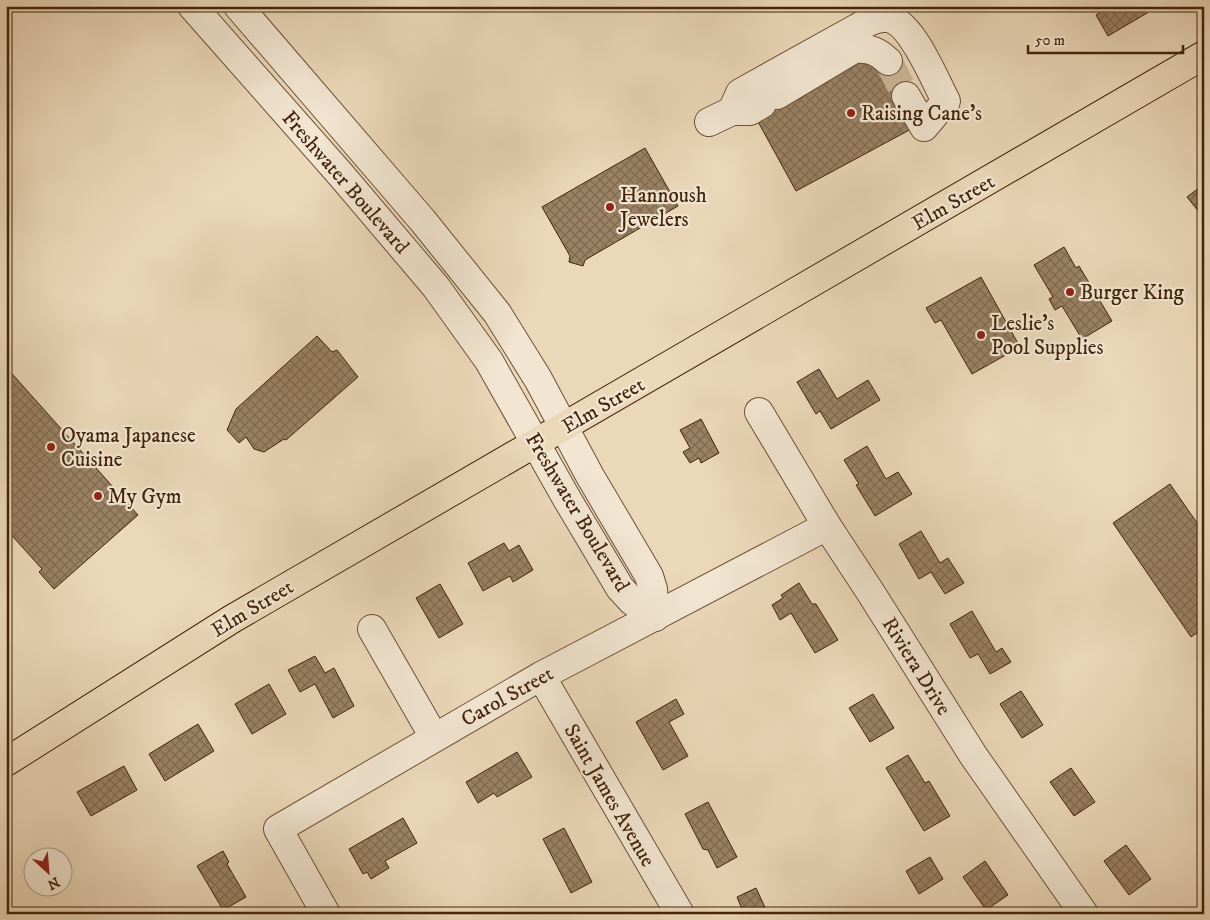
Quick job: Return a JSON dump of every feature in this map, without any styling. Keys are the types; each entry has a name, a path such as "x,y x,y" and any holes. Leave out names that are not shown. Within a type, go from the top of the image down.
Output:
{"main road":[{"name":"Elm Street","path":"6,762 232,619 1204,55"}],"street":[{"name":"Freshwater Boulevard","path":"192,6 353,188 436,287 489,361 620,588 632,602 655,617"},
{"name":"Freshwater Boulevard","path":"238,6 470,277 520,349 649,576 653,590 655,617"},
{"path":"888,61 878,52 868,48 854,49 750,111 720,116 740,93 875,19 888,18 902,24 910,34 946,101 924,128 906,96"},
{"name":"Riviera Drive","path":"759,412 827,526 973,755 1084,914"},
{"name":"Carol Street","path":"326,914 278,829 541,676 827,526"},
{"path":"372,629 434,737"},
{"name":"Saint James Avenue","path":"541,676 680,914"}],"building":[{"path":"1111,6 1159,6 1108,36 1096,15"},
{"path":"874,55 915,127 796,191 756,118"},
{"name":"Hannoush Jewelers","path":"645,148 678,206 585,260 583,266 569,262 570,256 542,207"},
{"path":"1204,184 1204,218 1187,197"},
{"path":"1064,247 1076,268 1079,266 1112,321 1082,339 1062,306 1055,310 1049,299 1053,297 1034,265"},
{"name":"Leslie's Pool Supplies","path":"981,277 1020,347 972,374 941,320 935,323 926,308"},
{"path":"317,336 332,352 337,350 358,377 286,440 284,439 264,452 254,449 246,437 239,443 227,430 236,409"},
{"path":"6,367 138,515 54,589 39,572 42,569 6,529"},
{"path":"819,369 837,399 868,380 880,400 831,429 820,411 816,414 797,382"},
{"path":"701,419 719,453 701,463 699,458 690,463 683,452 690,448 680,430"},
{"path":"867,446 886,479 898,472 912,494 875,516 856,485 859,484 844,460"},
{"path":"1170,484 1204,533 1204,628 1191,637 1113,523"},
{"path":"921,531 940,563 948,558 964,583 945,594 931,572 919,579 899,544"},
{"path":"504,543 509,551 519,545 533,570 513,582 510,576 483,591 468,563"},
{"path":"799,583 812,604 816,604 838,640 815,653 791,613 780,620 772,605 783,598 781,595"},
{"path":"440,584 463,624 439,638 416,598"},
{"path":"972,611 996,652 1002,648 1011,662 990,674 978,654 970,658 950,624"},
{"path":"315,656 325,673 334,668 354,706 333,718 315,684 300,692 288,670"},
{"path":"269,684 286,714 252,734 235,704"},
{"path":"1021,691 1043,725 1022,738 1000,704"},
{"path":"873,694 894,728 870,742 849,708"},
{"path":"676,699 684,714 669,722 688,756 663,770 636,722"},
{"path":"198,724 214,751 165,781 149,754"},
{"path":"517,752 532,777 497,797 494,793 478,803 466,782"},
{"path":"908,755 925,783 929,781 950,816 924,831 886,768"},
{"path":"124,766 137,790 91,816 77,792"},
{"path":"1071,768 1095,802 1074,816 1050,782"},
{"path":"708,802 737,857 717,868 708,850 703,849 685,814"},
{"path":"403,818 417,843 385,861 389,868 371,879 367,872 363,874 349,849"},
{"path":"564,828 592,882 571,893 543,839"},
{"path":"1126,845 1151,879 1129,895 1104,861"},
{"path":"223,851 229,862 227,864 246,897 223,910 197,866"},
{"path":"930,857 943,879 919,894 906,871"},
{"path":"985,861 1008,895 986,910 963,877"},
{"path":"756,888 768,914 744,914 737,897"},
{"path":"786,910 803,913 803,914 785,914"}],"tunnel":[{"path":"888,61 906,96"}],"place":[{"name":"Raising Cane's","path":"851,113"},
{"name":"Hannoush Jewelers","path":"610,207"},
{"name":"Burger King","path":"1070,292"},
{"name":"Leslie's Pool Supplies","path":"981,335"},
{"name":"Oyama Japanese Cuisine","path":"51,447"},
{"name":"My Gym","path":"98,496"}]}
